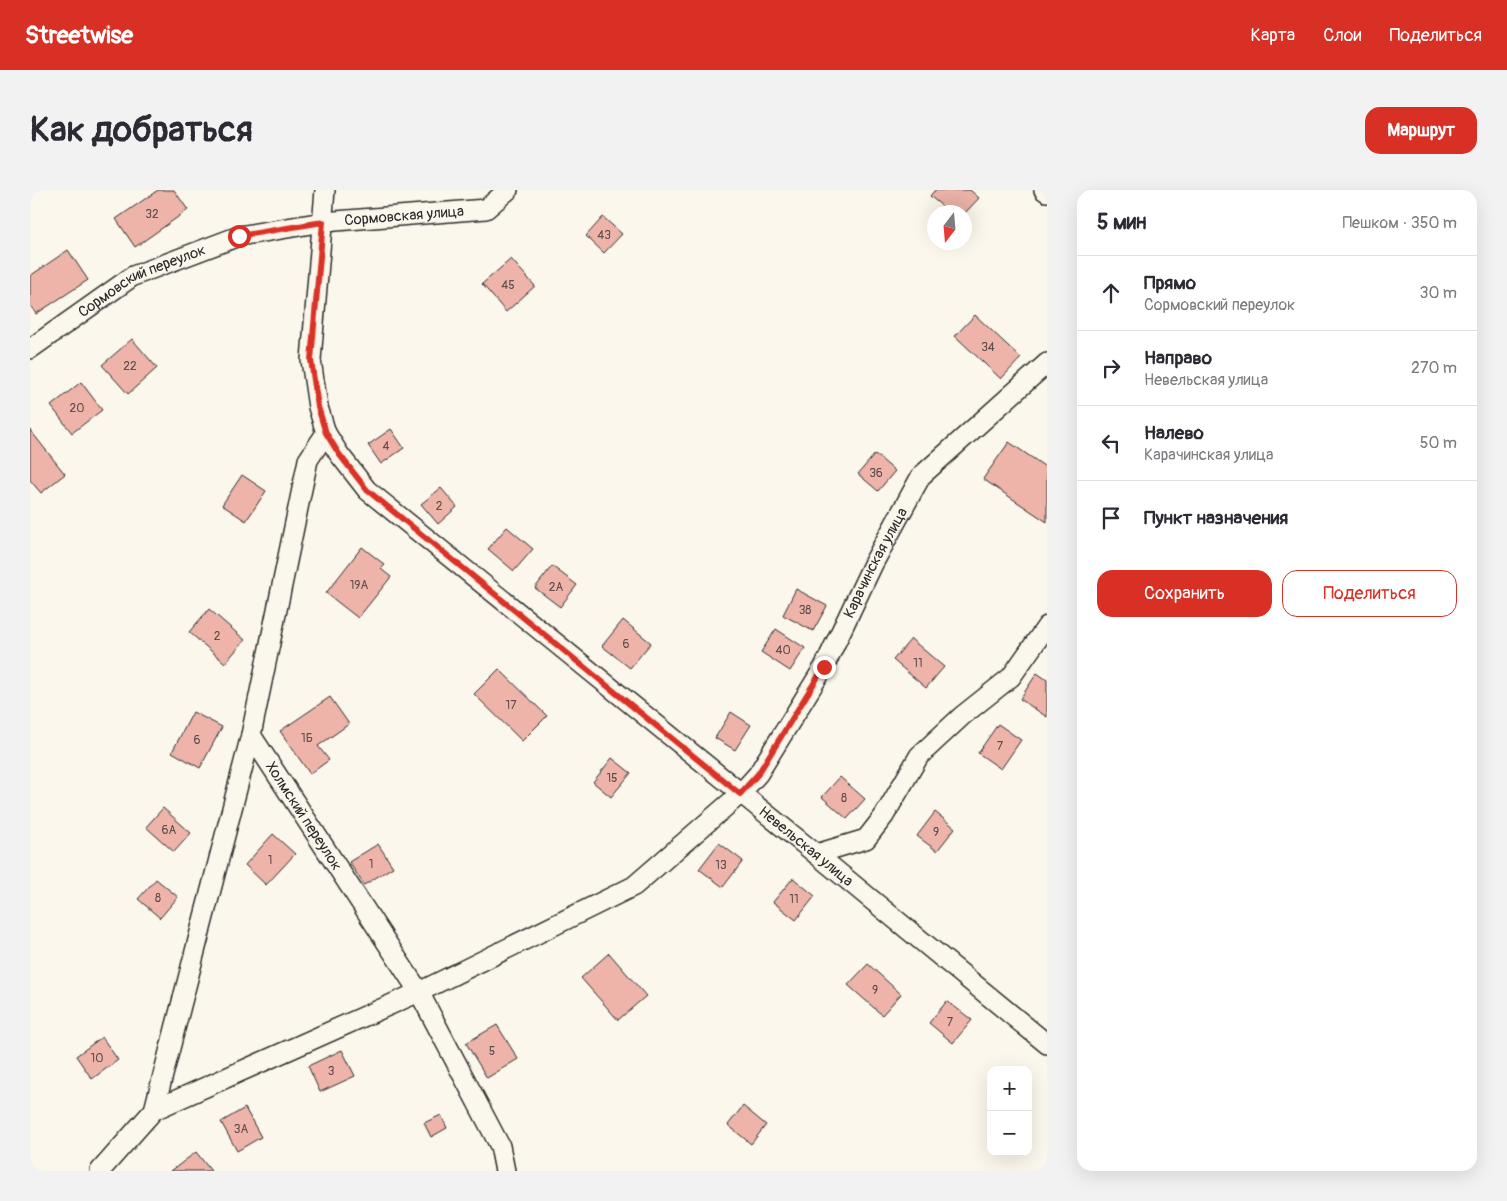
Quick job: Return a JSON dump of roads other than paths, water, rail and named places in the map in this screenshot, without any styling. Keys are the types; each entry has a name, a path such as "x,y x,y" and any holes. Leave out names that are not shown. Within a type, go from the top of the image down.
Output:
{"street":[{"name":"Невельская улица","path":"325,190 311,360 318,407 326,433 339,454 367,490 1047,1044"},
{"name":"Сормовская улица","path":"323,222 486,209 508,190"},
{"name":"Сормовский переулок","path":"30,349 133,276 239,236 323,222"},
{"name":"Карачинская улица","path":"154,1110 419,992 634,886 740,794 758,774 824,667 873,564 921,476 1047,362"},
{"path":"100,1171 154,1110 251,735 308,460 326,433"},
{"path":"816,854 866,838 884,816 920,756 962,716 1012,677 1047,626"},
{"name":"Холмский переулок","path":"251,735 419,992 500,1146 506,1171"}]}
